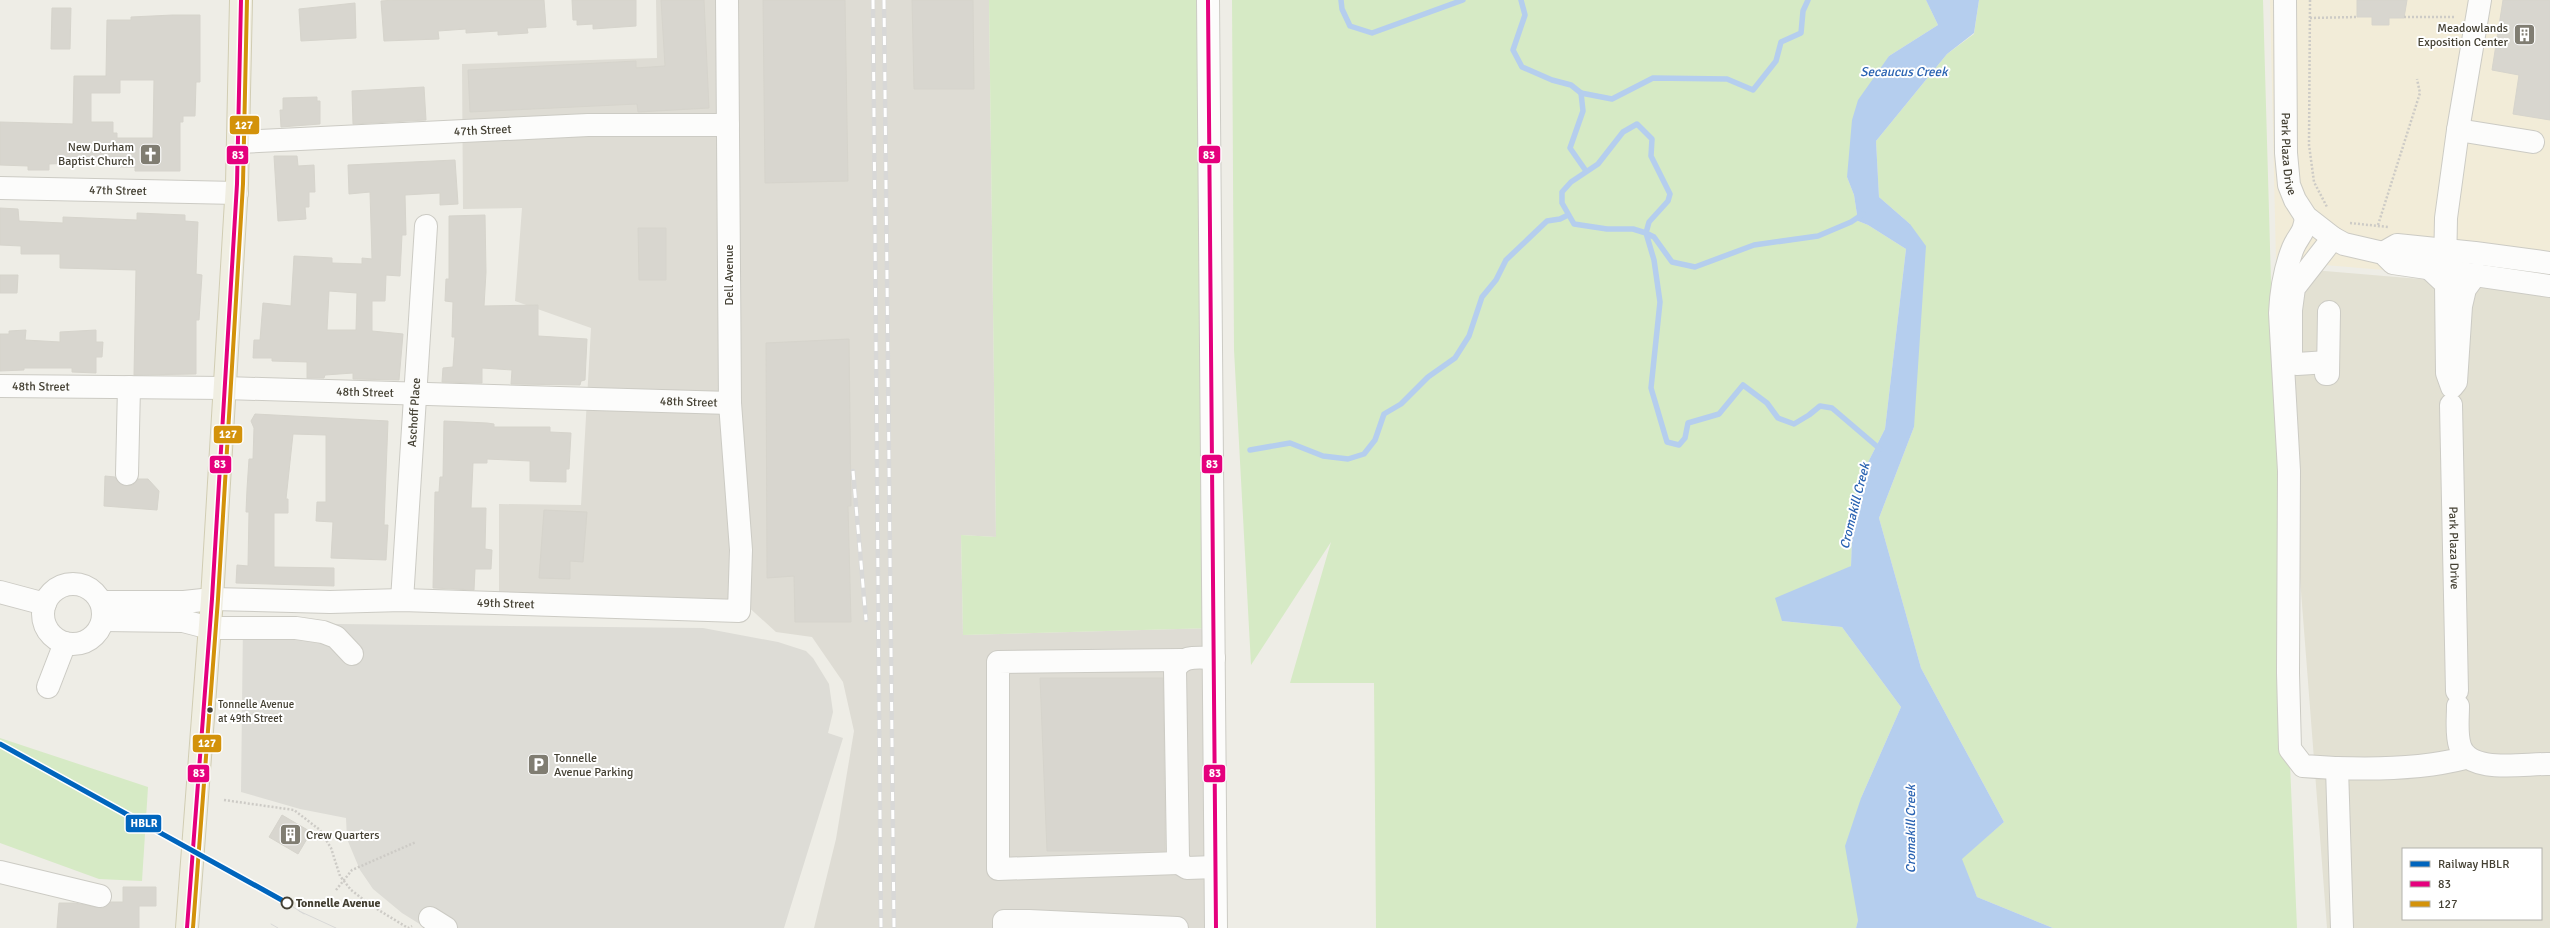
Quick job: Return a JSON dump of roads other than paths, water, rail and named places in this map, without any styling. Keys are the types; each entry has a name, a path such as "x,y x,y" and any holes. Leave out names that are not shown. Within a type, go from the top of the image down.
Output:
{"main road":[{"path":"187,919 212,599 237,193 241,0"}],"street":[{"name":"Dell Avenue","path":"727,0 730,403 741,550"},
{"path":"1208,0 1216,928"},
{"name":"Park Plaza Drive","path":"2285,0 2286,153 2289,185 2299,209 2306,217 2340,230 2344,244 2384,253 2393,264 2550,264"},
{"path":"2476,274 2465,289 2461,306 2456,382 2452,387 2447,373 2446,284 2440,263 2458,130 2478,9"},
{"name":"47th Street","path":"238,142 588,125 728,125"},
{"path":"2458,130 2533,142"},
{"name":"47th Street","path":"0,188 237,193"},
{"path":"2290,371 2280,343 2281,292 2293,248 2304,232 2306,217"},
{"name":"Aschoff Place","path":"402,600 414,393 426,226"},
{"path":"2340,230 2294,288 2291,310 2288,673 2290,749 2303,766 2337,768 2442,764 2465,758 2477,764 2550,764"},
{"name":"Park Plaza Drive","path":"2440,263 2476,274 2550,286"},
{"path":"2290,371 2328,368 2329,312"},
{"name":"48th Street","path":"0,386 225,388 730,403"},
{"path":"127,474 129,387"},
{"name":"Park Plaza Drive","path":"2451,405 2459,746 2465,758"},
{"name":"49th Street","path":"102,611 212,599 330,602 402,600 739,611 741,550"},
{"path":"72,584 91,589 102,611 96,634 89,640 79,644 65,643 52,635 46,628 44,618 45,604 53,592 72,584"},
{"path":"0,592 45,604"},
{"path":"102,611 183,621 210,628 296,628 323,632 344,643 352,654"},
{"path":"48,687 65,643"},
{"path":"1214,658 1182,660 998,662 998,869 1179,863 1187,868 1215,867"},
{"path":"1179,863 1175,670 1182,660"},
{"path":"2337,768 2342,928"},
{"path":"0,872 100,896"},
{"path":"1004,928 1004,921 1028,921 1177,928"}],"water":[{"path":"1926,0 1979,0 1974,33 1947,54 1876,141 1879,197 1910,224 1926,246 1914,427 1879,518 1921,668 2004,822 1962,859 1977,897 2053,928 1856,928 1858,920 1845,846 1861,798 1901,707 1842,627 1782,621 1775,598 1851,566 1853,510 1862,474 1885,429 1906,249 1868,225 1858,221 1854,195 1847,177 1852,120 1858,100 1889,56 1938,25"}],"waterway":[{"path":"1341,0 1342,9 1350,26 1372,33 1463,0"},
{"path":"1521,0 1525,15 1513,50 1522,67 1552,80 1571,85 1581,93"},
{"path":"1586,171 1570,148 1583,111 1581,93 1612,99 1653,78 1727,79 1753,90 1776,61 1781,42 1801,33 1803,11 1808,0"},
{"path":"1863,214 1851,222 1818,236 1754,245 1695,267 1672,262 1654,237 1646,233 1633,229 1607,229 1574,224 1562,203 1562,192 1571,182 1598,164 1623,132 1637,124 1652,139 1651,156 1670,194 1668,201 1649,222 1646,233 1654,260 1660,302 1651,388 1667,442 1679,445 1685,438 1688,423 1719,414 1743,385 1767,403 1778,418 1794,424 1820,406 1832,408 1880,449"},
{"path":"1250,450 1290,443 1323,456 1348,459 1364,454 1375,440 1384,414 1401,404 1428,377 1455,358 1469,336 1482,297 1496,280 1506,260 1547,221 1560,219 1568,215"}],"tram line":[{"path":"287,903 304,914"},
{"path":"299,911 336,928"},
{"path":"271,924 278,928"}],"railway":[{"path":"873,0 881,928"},
{"path":"884,0 894,928"},
{"path":"853,471 866,620"}],"rail line":[{"name":"HBLR","path":"0,744 287,903"}],"place":[{"name":"Meadowlands Exposition Center","path":"2524,35"},
{"name":"New Durham Baptist Church","path":"150,154"},
{"name":"Tonnelle Avenue at 49th Street","path":"210,710"},
{"name":"Tonnelle Avenue Parking","path":"538,765"},
{"name":"Crew Quarters","path":"290,835"},
{"name":"Tonnelle Avenue","path":"287,903"}],"water label":[{"name":"Secaucus Creek","path":"1904,72"},
{"name":"Cromakill Creek","path":"1855,506"},
{"name":"Cromakill Creek","path":"1911,829"}]}
